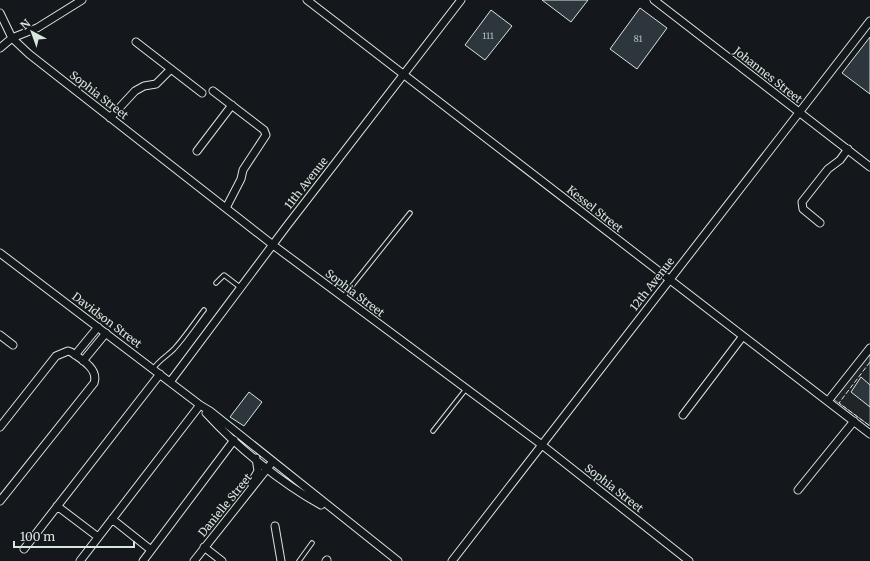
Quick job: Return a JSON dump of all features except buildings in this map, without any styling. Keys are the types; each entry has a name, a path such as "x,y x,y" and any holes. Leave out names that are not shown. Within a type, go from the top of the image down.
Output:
{"street":[{"path":"0,48 12,38 37,28 82,0"},
{"name":"Kessel Street","path":"307,0 870,434"},
{"name":"11th Avenue","path":"170,382 461,0"},
{"name":"Johannes Street","path":"654,0 870,167"},
{"path":"0,13 12,38"},
{"name":"12th Avenue","path":"452,561 870,21"},
{"name":"Sophia Street","path":"12,38 29,54 273,245 542,445 689,561"},
{"path":"136,42 202,93"},
{"path":"110,118 135,91 144,86 156,84 171,69"},
{"path":"213,91 264,130 266,135 243,170 241,179 226,208"},
{"path":"197,151 232,105"},
{"path":"820,223 803,208 802,202 828,169 840,160 848,149"},
{"name":"Davidson Street","path":"0,254 210,411 270,465 331,509 398,561"},
{"path":"75,355 98,327"},
{"path":"83,361 106,333"},
{"path":"0,335 13,345"},
{"path":"683,415 743,336"},
{"path":"828,401 870,348"},
{"path":"0,426 54,358 68,351 90,367 95,375 94,383 0,501"},
{"path":"24,549 160,374"},
{"path":"80,561 200,405"},
{"name":"Davidson Street","path":"200,405 234,440 256,458 270,465"},
{"path":"798,490 854,421"},
{"path":"142,561 234,440"},
{"path":"232,512 257,472 256,458"},
{"name":"Danielle Street","path":"196,560 270,465"},
{"path":"57,506 98,537"},
{"path":"112,519 151,550"},
{"path":"276,526 281,561"},
{"path":"204,548 222,561"}],"lane":[{"path":"343,297 410,213"},
{"path":"216,283 224,275 241,288"},
{"path":"153,369 161,358 168,355 175,348 204,310"},
{"path":"433,431 466,389"},
{"path":"299,561 312,543"}],"shaded area":[{"path":"870,350 870,426 832,398"}],"fence":[{"path":"870,362 839,403 870,426"}]}
